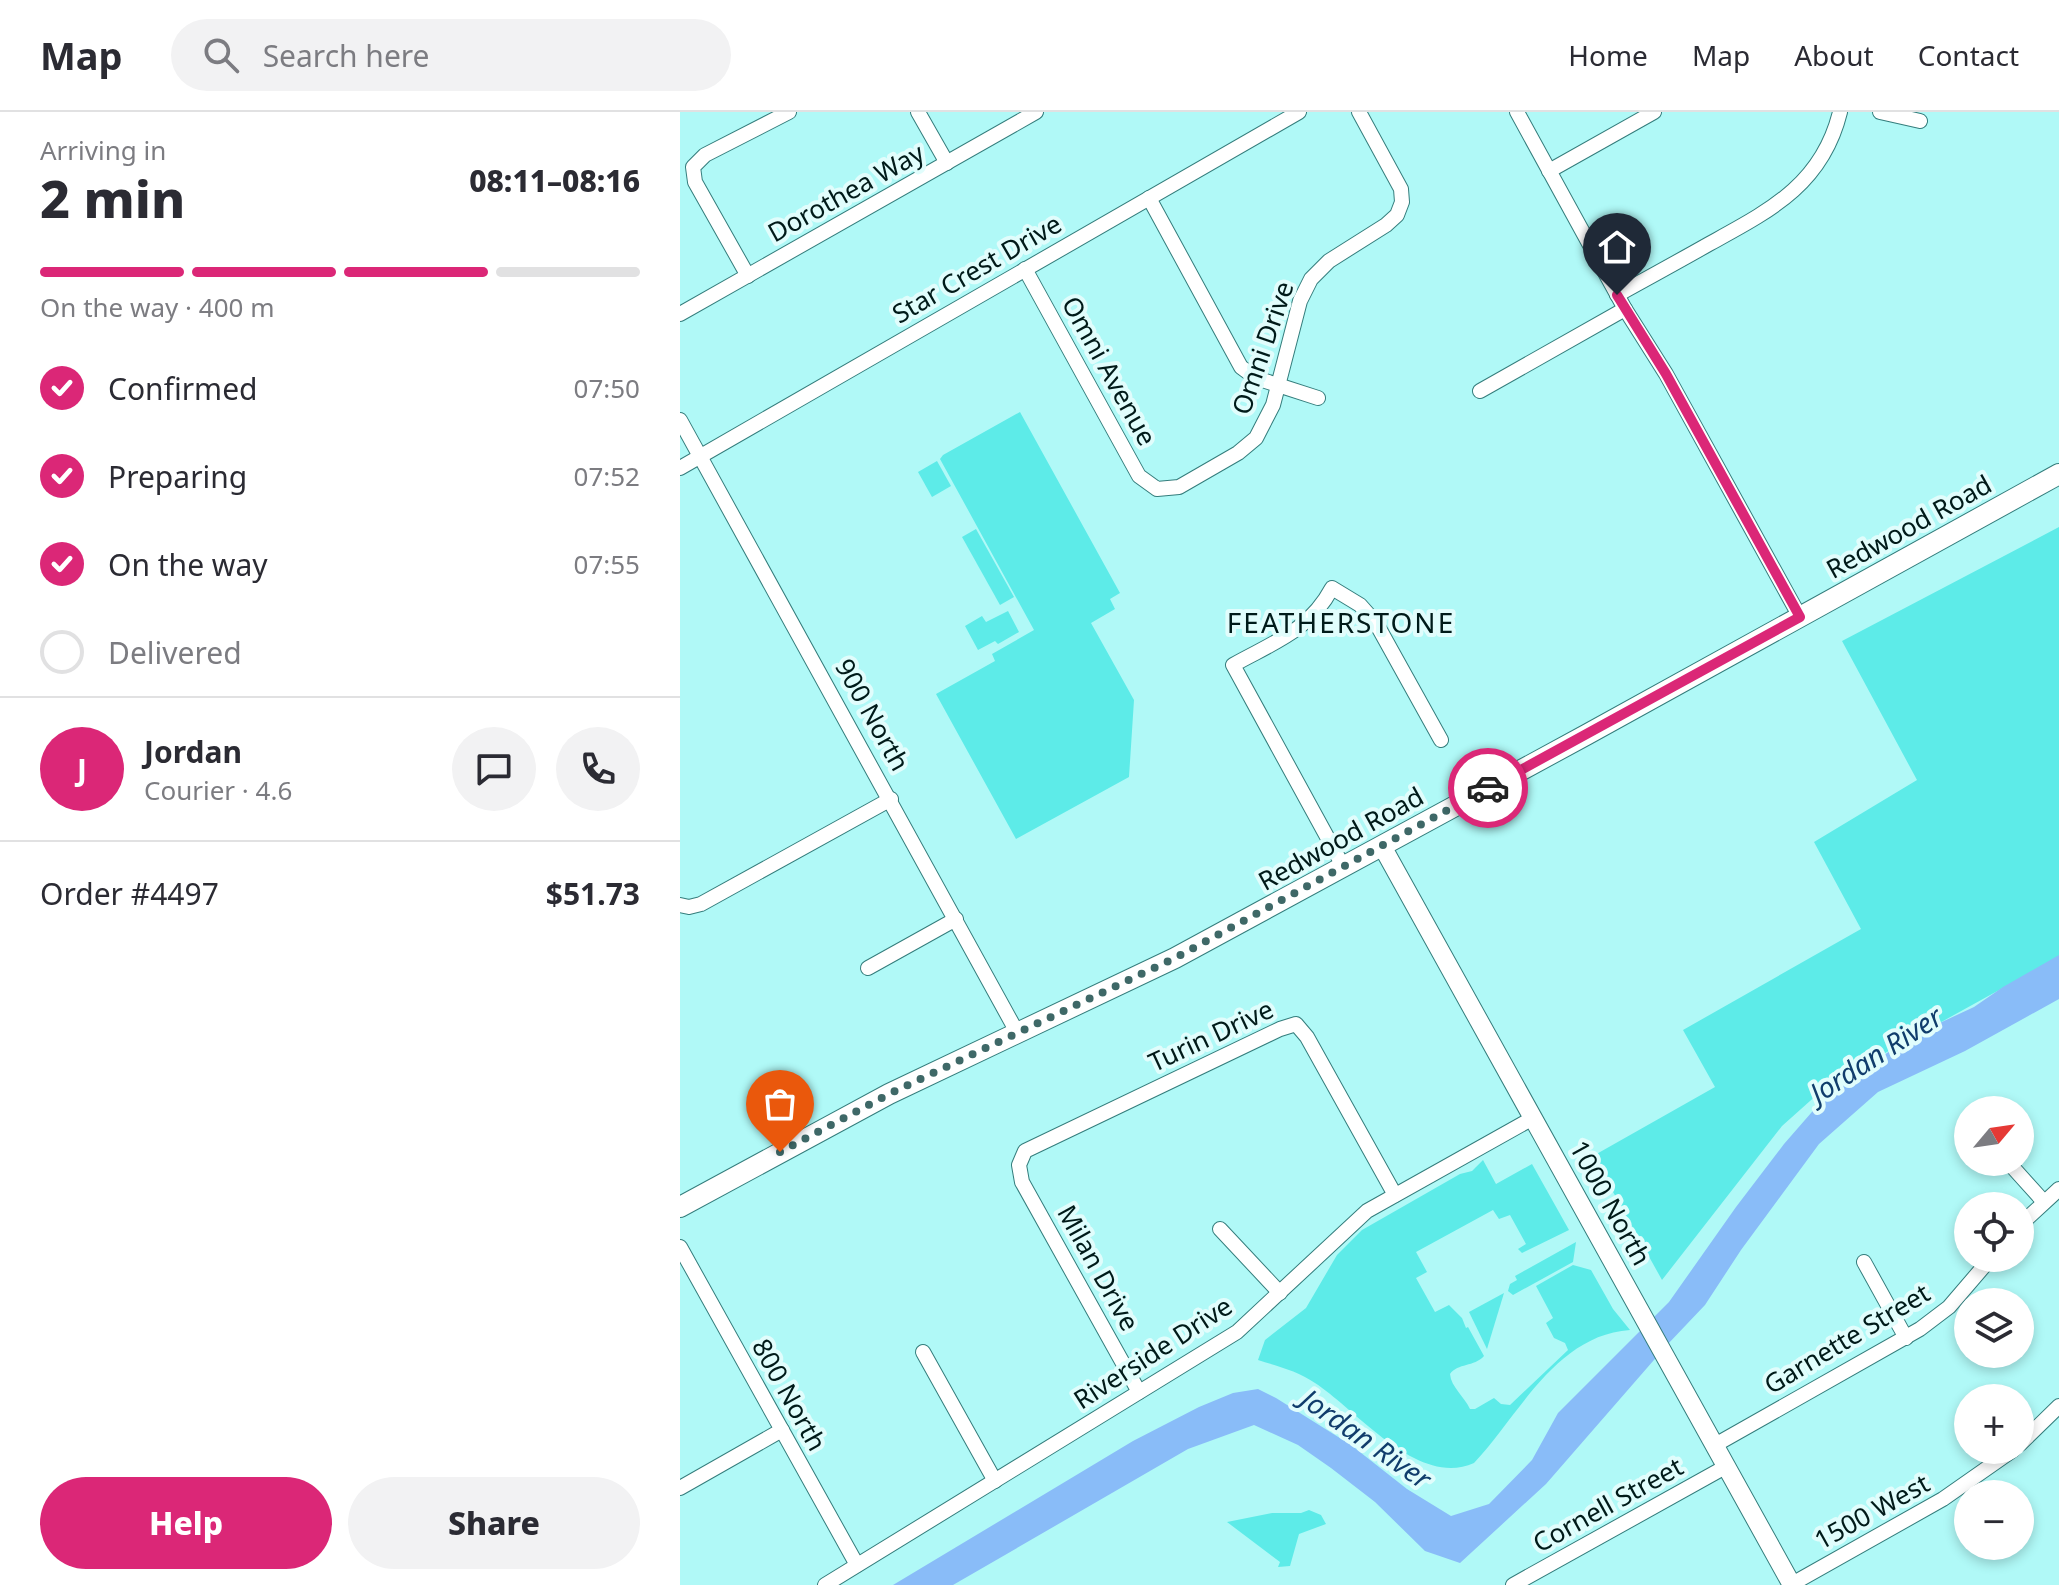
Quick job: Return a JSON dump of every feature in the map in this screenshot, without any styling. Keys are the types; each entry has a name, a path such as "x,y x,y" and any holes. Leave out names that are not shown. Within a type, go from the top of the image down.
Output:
{"main road":[{"name":"Redwood Road","path":"680,1207 889,1094 1175,958 2059,474"}],"street":[{"path":"748,276 695,182 693,167 705,155 789,112"},
{"path":"918,112 947,163"},
{"name":"Dorothea Way","path":"680,314 1036,112"},
{"name":"Star Crest Drive","path":"680,468 1149,198 1271,119 1299,112"},
{"name":"Omni Drive","path":"1157,489 1179,487 1247,446 1264,427 1300,301 1311,279 1339,253 1392,221 1402,202 1398,183 1359,112"},
{"path":"1517,112 1800,617"},
{"path":"1549,171 1654,112"},
{"path":"1617,295 1789,196 1803,183 1823,154 1840,112"},
{"path":"1880,112 1920,121"},
{"path":"1149,198 1241,367 1256,378 1318,398"},
{"name":"Omni Avenue","path":"1025,269 1135,471 1144,482 1157,489"},
{"path":"1480,391 1625,309"},
{"name":"900 North","path":"680,420 1018,1034"},
{"path":"1343,866 1233,665 1304,625 1321,609 1332,588 1360,605 1376,623 1441,740"},
{"path":"680,905 689,907 701,904 891,799"},
{"name":"1000 North","path":"1382,846 1792,1585"},
{"path":"868,968 956,919"},
{"name":"Turin Drive","path":"1019,1165 1022,1155 1035,1145 1296,1024 1307,1037 1395,1195"},
{"name":"Riverside Drive","path":"825,1585 1237,1332 1358,1218 1533,1118"},
{"name":"Milan Drive","path":"1019,1165 1022,1182 1139,1392"},
{"path":"2021,1176 2044,1202"},
{"path":"2034,1212 2059,1189"},
{"path":"1220,1229 1280,1293"},
{"name":"800 North","path":"680,1247 857,1565"},
{"path":"1864,1262 1906,1338"},
{"name":"Garnette Street","path":"1715,1445 1906,1338 1949,1307 1979,1272"},
{"path":"923,1352 995,1481"},
{"path":"2034,1430 2059,1406"},
{"path":"680,1488 782,1430"},
{"name":"1500 West","path":"1792,1585 1943,1499 1993,1464"},
{"name":"Cornell Street","path":"1513,1585 1727,1466"}],"shaded area":[{"path":"1020,412 1120,593 1110,599 1115,609 1091,623 1134,700 1129,777 1016,839 936,694 995,661 992,654 1034,630 940,459"},
{"path":"937,461 951,486 932,497 918,472"},
{"path":"2059,527 2059,957 1829,1084 1782,1126 1662,1280 1593,1156 1715,1087 1683,1030 1861,929 1814,842 1917,780 1842,641"},
{"path":"976,529 1014,597 1000,605 962,537"},
{"path":"1008,611 1019,632 998,644 995,641 978,650 965,626 982,616 986,622"},
{"path":"2059,955 2059,999 1965,1051 1878,1092 1819,1144 1741,1250 1705,1305 1546,1484 1460,1563 1425,1551 1375,1502 1331,1468 1298,1445 1254,1425 1188,1449 953,1585 893,1585 1133,1441 1199,1407 1233,1393 1258,1389 1351,1445 1407,1489 1451,1516 1489,1504 1532,1460 1558,1413 1669,1302 1736,1207 1818,1105 1866,1067 1914,1035 1974,1007"},
{"path":"1483,1160 1496,1184 1532,1164 1569,1230 1522,1253 1518,1249 1526,1244 1510,1215 1499,1219 1493,1210 1416,1252 1427,1272 1416,1278 1435,1312 1449,1305 1462,1318 1484,1356 1450,1374 1470,1409 1494,1398 1501,1404 1510,1405 1568,1350 1565,1343 1554,1338 1546,1323 1553,1318 1536,1286 1573,1265 1591,1270 1613,1309 1630,1330 1604,1335 1581,1346 1560,1362 1541,1380 1474,1463 1453,1468 1432,1465 1410,1456 1308,1379 1258,1360 1265,1340 1306,1308 1337,1255 1362,1230 1460,1174 1472,1171"},
{"path":"1576,1242 1573,1262 1513,1295 1508,1291 1510,1284 1517,1280 1515,1276"},
{"path":"1504,1293 1487,1349 1469,1312"},
{"path":"1309,1510 1321,1515 1326,1524 1299,1534 1290,1566 1278,1567 1280,1562 1227,1522 1272,1513"}],"way so far":[{"path":"780,1152 889,1094 1175,958 1488,788"}],"district":[{"name":"FEATHERSTONE","path":"1341,623"}],"route":[{"path":"1488,788 1800,617 1666,374 1617,295"}],"water label":[{"name":"Jordan River","path":"1876,1055"},
{"name":"Jordan River","path":"1366,1439"}]}
